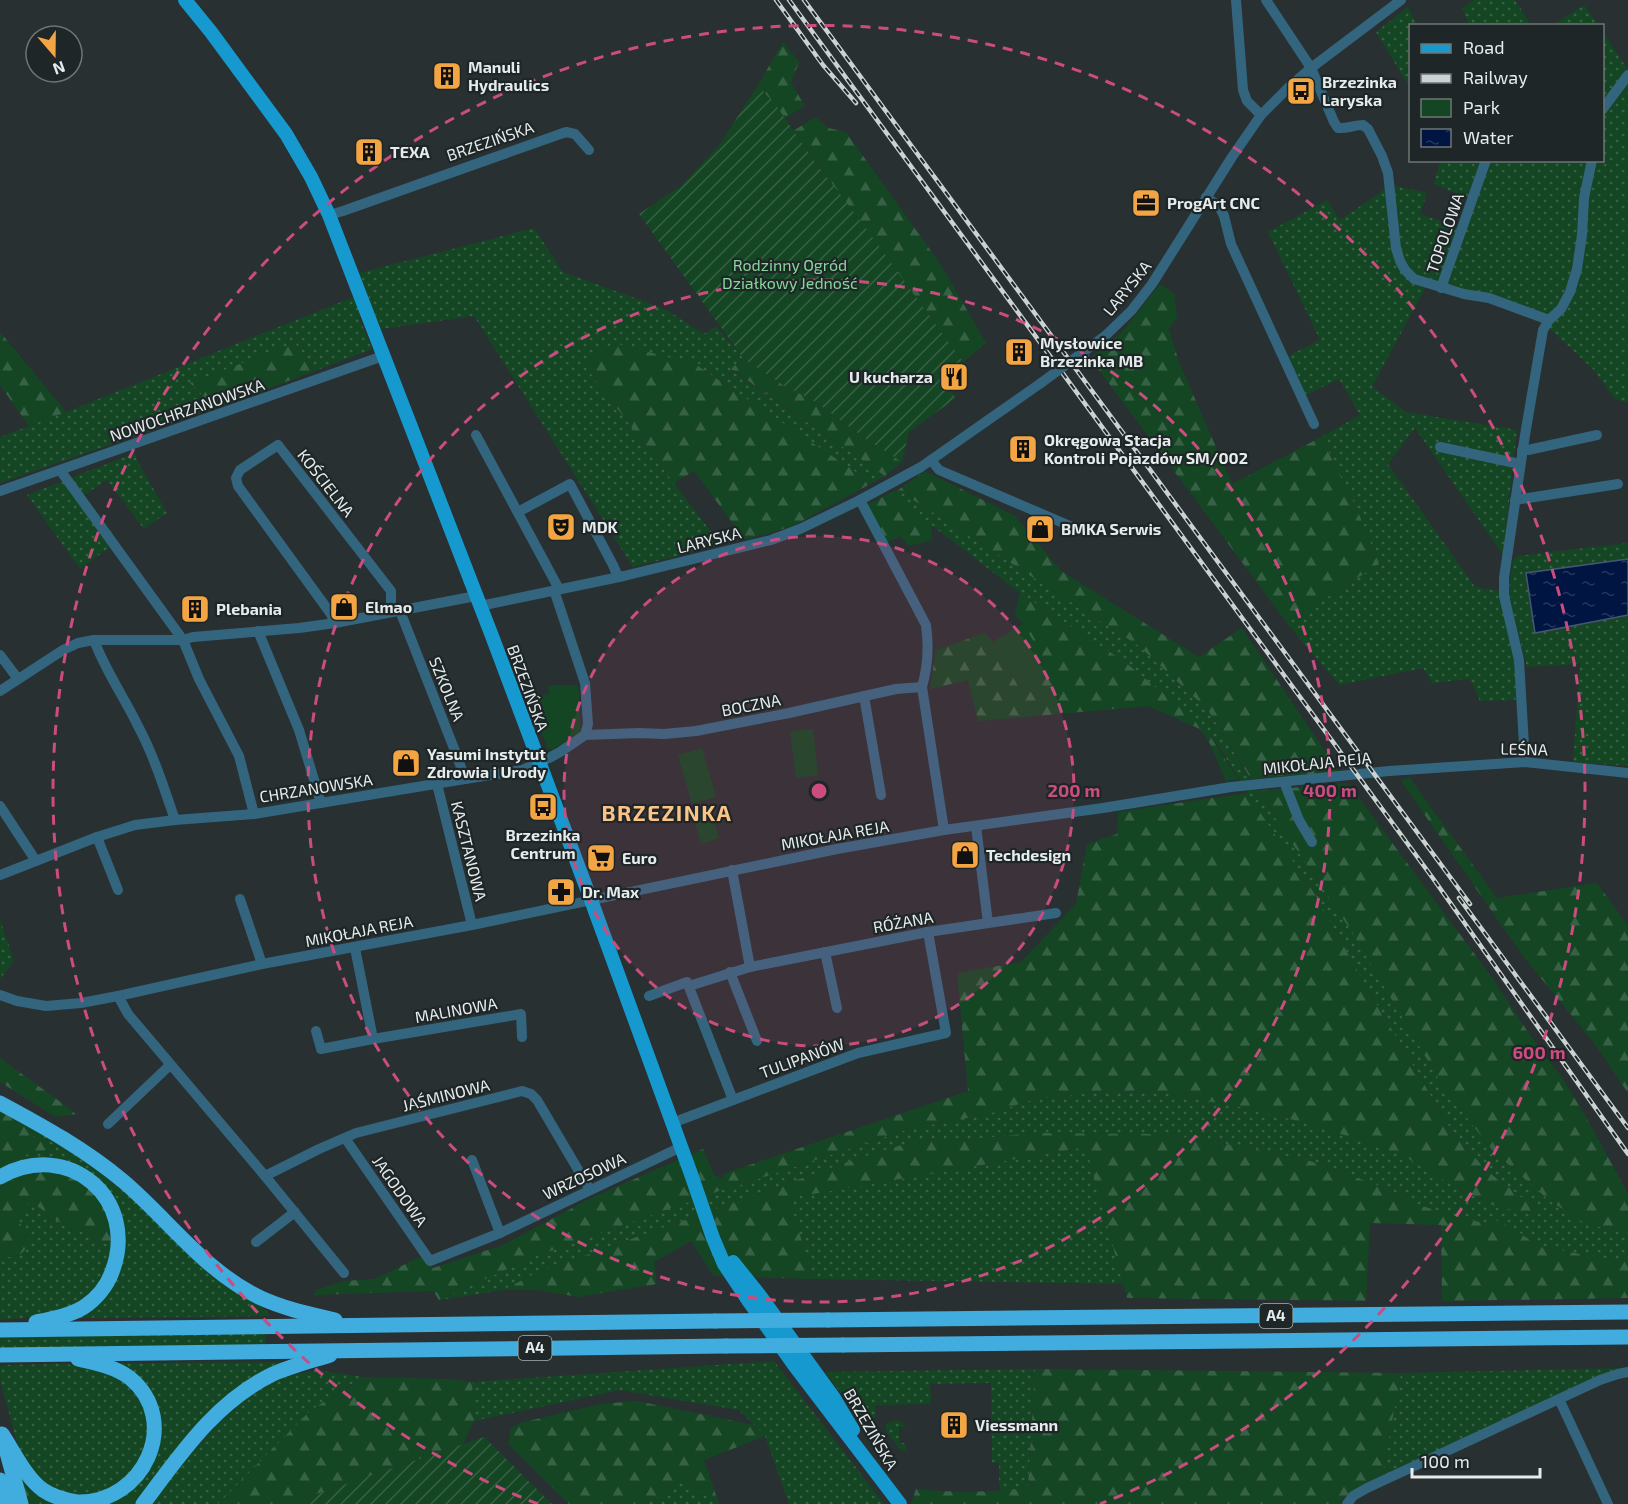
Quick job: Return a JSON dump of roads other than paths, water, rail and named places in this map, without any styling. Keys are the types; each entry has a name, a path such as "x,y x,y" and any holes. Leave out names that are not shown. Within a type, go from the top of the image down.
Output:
{"highway":[{"path":"0,1103 85,1152 114,1174 207,1262 242,1288 289,1308 356,1325"},
{"path":"0,1176 15,1169 38,1164 63,1166 77,1172 101,1191 109,1203 118,1228 119,1240 118,1252 110,1276 99,1293 85,1306 56,1318 1,1330"},
{"name":"A4","path":"1,1330 1628,1312"},
{"name":"A4","path":"0,1354 1628,1337"},
{"path":"143,1504 196,1435 243,1390 282,1370 345,1350"},
{"path":"1,1430 31,1480 43,1490 61,1498 89,1503 105,1499 128,1488 140,1475 152,1451 154,1435 150,1409 142,1392 130,1378 119,1371 58,1353"},
{"path":"1,1430 21,1504"},
{"path":"0,1480 6,1504"}],"main road":[{"name":"BRZEZIŃSKA","path":"185,0 282,128 329,215 591,900 710,1224 724,1250 834,1398 884,1484 900,1504"}],"street":[{"path":"1266,0 1311,68 1338,128 1342,129 1355,124 1364,125 1382,156 1388,172 1396,248 1405,270 1414,279 1441,288"},
{"name":"LARYSKA","path":"478,601 556,590 771,540 800,529 860,500 931,460 1105,336 1131,311 1152,284 1261,115 1311,68 1401,0"},
{"path":"1238,1 1243,90 1247,101 1261,115"},
{"path":"1604,107 1628,75"},
{"name":"BRZEZIŃSKA","path":"329,215 566,132 575,134 589,150"},
{"name":"TOPOLOWA","path":"1485,162 1441,288 1489,298 1549,320"},
{"path":"1524,762 1519,660 1504,596 1504,578 1522,450 1543,330 1549,320 1561,309 1570,292 1577,269 1584,198 1592,162"},
{"path":"1206,197 1220,206 1231,244 1314,424"},
{"name":"NOWOCHRZANOWSKA","path":"0,491 383,356"},
{"path":"476,435 518,512 556,590 585,682 588,724 585,735"},
{"path":"1522,450 1597,435"},
{"name":"KOŚCIELNA","path":"334,623 332,614 238,486 236,478 240,470 278,445 391,591 395,611"},
{"path":"1440,447 1520,464"},
{"path":"931,460 939,470 1084,532"},
{"path":"60,470 183,640 199,679 239,756 254,814"},
{"path":"518,512 570,484 618,577"},
{"path":"1515,500 1618,484"},
{"path":"860,500 926,624 927,670 922,687 944,831"},
{"path":"0,690 63,650 94,639 183,640 193,637 299,628 395,611 478,601"},
{"name":"SZKOLNA","path":"395,611 465,779"},
{"path":"258,631 299,730 321,803"},
{"path":"94,639 155,761 175,820"},
{"path":"0,655 18,679"},
{"name":"BOCZNA","path":"585,735 664,734 696,731 896,689 922,687"},
{"name":"MIKOŁAJA REJA","path":"864,696 881,795"},
{"name":"CHRZANOWSKA","path":"0,875 97,837 135,825 254,814 522,770 561,752 585,735"},
{"name":"LEŚNA","path":"1420,769 1524,762 1628,773"},
{"name":"MIKOŁAJA REJA","path":"0,995 17,1001 46,1006 118,996 262,964 472,925 837,849 1231,787 1420,769"},
{"path":"1279,782 1312,842"},
{"name":"KASZTANOWA","path":"437,784 472,925"},
{"path":"0,806 36,861"},
{"path":"976,826 988,923"},
{"path":"97,837 118,890"},
{"path":"732,870 750,966"},
{"path":"240,899 262,964"},
{"name":"RÓŻANA","path":"649,996 750,966 928,932 1056,913"},
{"name":"TULIPANÓW","path":"672,1123 858,1053 946,1033 928,932"},
{"path":"355,948 373,1039"},
{"path":"825,952 837,1008"},
{"path":"730,972 757,1041"},
{"path":"688,984 733,1100"},
{"path":"118,996 128,1014 266,1176 344,1273"},
{"name":"MALINOWA","path":"316,1031 321,1049 521,1014 522,1037"},
{"path":"108,1124 170,1065"},
{"name":"JAŚMINOWA","path":"266,1176 356,1133 522,1091 531,1094 537,1100 590,1190"},
{"name":"JAGODOWA","path":"345,1138 430,1261"},
{"name":"WRZOSOWA","path":"430,1261 500,1233 681,1147"},
{"path":"472,1160 500,1233"},
{"path":"256,1242 295,1212"},
{"path":"1347,1504 1353,1496 1367,1488 1600,1380 1628,1372"},
{"path":"1559,1399 1608,1504"}],"water":[{"path":"1628,559 1628,615 1535,633 1526,573"}],"railway":[{"path":"776,0 823,65 856,103"},
{"path":"789,0 1432,877 1628,1154"},
{"path":"804,0 1470,904"},
{"path":"1459,898 1628,1128"}],"place":[{"name":"Manuli Hydraulics","path":"447,76"},
{"name":"Brzezinka Laryska","path":"1301,91"},
{"name":"TEXA","path":"369,152"},
{"name":"ProgArt CNC","path":"1146,203"},
{"name":"Mysłowice Brzezinka MB","path":"1019,352"},
{"name":"U kucharza","path":"954,377"},
{"name":"Okręgowa Stacja Kontroli Pojazdów SM/002","path":"1023,449"},
{"name":"MDK","path":"561,527"},
{"name":"BMKA Serwis","path":"1040,529"},
{"name":"Elmao","path":"344,607"},
{"name":"Plebania","path":"195,609"},
{"name":"Yasumi Instytut Zdrowia i Urody","path":"406,763"},
{"name":"Brzezinka Centrum","path":"543,807"},
{"name":"Techdesign","path":"965,855"},
{"name":"Euro","path":"601,858"},
{"name":"Dr. Max","path":"561,892"},
{"name":"Viessmann","path":"954,1425"}],"district":[{"name":"BRZEZINKA","path":"667,813"}],"park label":[{"name":"Rodzinny Ogród Działkowy Jedność","path":"790,274"}]}
